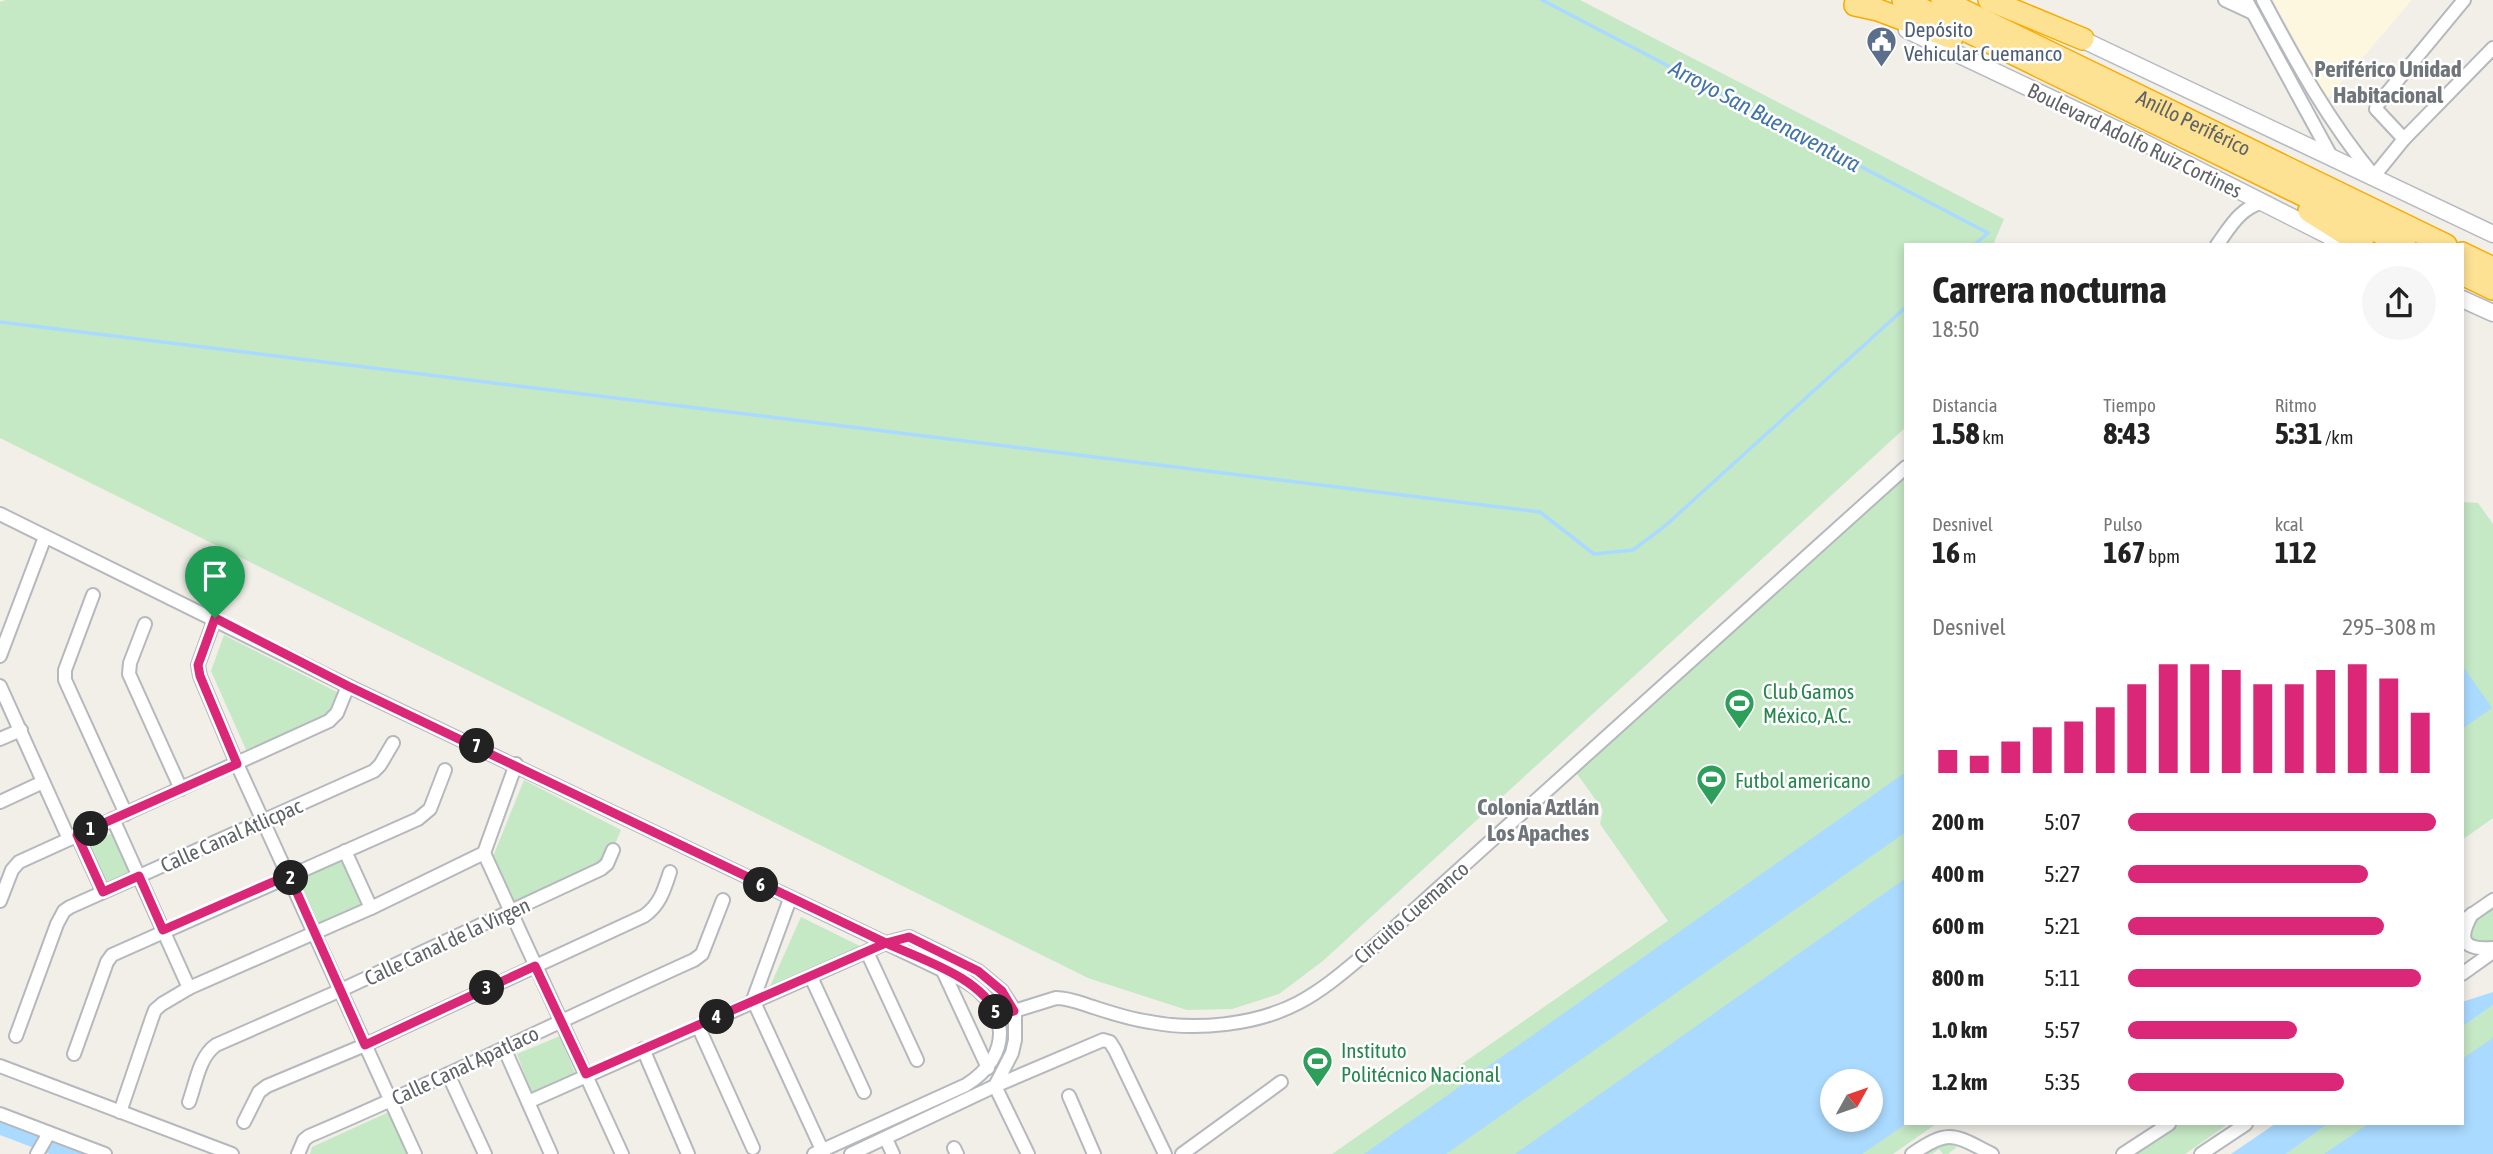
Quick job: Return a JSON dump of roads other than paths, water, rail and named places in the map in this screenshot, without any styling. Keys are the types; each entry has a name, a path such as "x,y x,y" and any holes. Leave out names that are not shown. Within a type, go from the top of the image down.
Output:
{"highway":[{"name":"Anillo Periférico","path":"1903,0 2401,243"},
{"name":"Anillo Periférico","path":"1942,0 2442,243"},
{"path":"1990,0 2083,39"},
{"path":"1850,2 1897,16 1970,45 1994,44"},
{"path":"2279,184 2310,212 2360,243"},
{"path":"2464,254 2493,268"},
{"path":"2464,275 2493,289"}],"main road":[{"path":"2004,0 2491,230"},
{"name":"Boulevard Adolfo Ruiz Cortines","path":"1850,2 2344,243"},
{"path":"2464,300 2493,313"}],"street":[{"path":"2225,0 2253,13"},
{"path":"2246,0 2332,156"},
{"path":"2404,139 2379,114 2376,109 2378,104 2464,0"},
{"path":"2253,13 2266,6 2323,106 2374,176 2404,139 2493,48"},
{"path":"2309,113 2323,106"},
{"path":"2218,243 2241,213 2245,201 2238,189"},
{"path":"2241,213 2263,202"},
{"name":"Circuito Cuemanco","path":"998,1016 1056,998 1066,998 1152,1023 1222,1024 1275,1013 1321,990 1371,949 1904,469"},
{"path":"0,514 348,686 965,981 982,993 998,1016 1000,1026 997,1050 988,1068 966,1085 820,1153 753,1000 790,899"},
{"path":"0,656 45,537"},
{"path":"93,595 65,670 65,680 126,814"},
{"path":"215,618 198,665 200,676 237,764 415,1154"},
{"path":"145,624 130,663 129,674 181,789"},
{"path":"0,686 43,782 103,892"},
{"path":"0,901 12,870 19,862 328,721 338,713 348,686"},
{"path":"0,739 21,730"},
{"name":"Calle Canal Atlicpac","path":"16,1036 64,911 374,771 393,743"},
{"path":"516,764 484,853 622,1154"},
{"path":"74,1054 111,955 425,815 430,809 444,770"},
{"path":"0,802 43,782"},
{"path":"113,819 188,988"},
{"path":"345,850 371,908"},
{"name":"Calle Canal de la Virgen","path":"189,1102 204,1059 208,1051 216,1045 601,869 607,864 612,850"},
{"path":"120,1112 155,1010 188,988 371,908 484,853"},
{"path":"244,1122 259,1092 267,1086 365,1045 655,909 670,872"},
{"name":"Calle Canal Apatlaco","path":"298,1154 304,1140 309,1136 391,1101 560,1020 694,960 702,954 723,900"},
{"path":"2467,918 2493,900"},
{"path":"528,1102 753,1000 886,943 909,937 978,971 1002,991 1014,1011 1015,1040 1012,1053 995,1086"},
{"path":"2464,939 2469,945 2479,949 2493,950"},
{"path":"2464,972 2493,950"},
{"path":"866,952 917,1060"},
{"path":"943,971 988,1068"},
{"path":"811,977 864,1092"},
{"path":"698,1026 753,1148"},
{"path":"851,1154 995,1086 1103,1040 1110,1042 1165,1154"},
{"path":"504,1048 551,1154"},
{"path":"643,1049 688,1154"},
{"path":"0,1066 232,1154"},
{"path":"448,1074 485,1154"},
{"path":"1182,1154 1281,1083"},
{"path":"995,1086 1028,1154"},
{"path":"1069,1096 1094,1154"},
{"path":"0,1114 105,1154"},
{"path":"2123,1154 2167,1125"},
{"path":"2202,1154 2245,1125"},
{"path":"37,1154 49,1134"},
{"path":"1912,1154 1932,1140 1944,1136 1957,1137 1992,1154"},
{"path":"886,1139 893,1154"}],"water":[{"path":"2464,668 2492,708 2464,728"},
{"path":"1904,773 1904,833 1446,1154 1364,1154"},
{"path":"1904,879 1905,1125 1862,1154 1515,1154"},
{"path":"2493,992 2493,1005 2464,1026 2464,1001"},
{"path":"2493,1038 2493,1154 2324,1154 2367,1125 2464,1125 2464,1058"},
{"path":"0,1120 86,1154 50,1154 0,1135"},
{"path":"2274,1125 2327,1125 2286,1154 2231,1154"}],"waterway":[{"name":"Arroyo San Buenaventura","path":"1542,0 1988,233 1976,243"},
{"path":"0,322 1540,512 1594,554 1633,550 1665,526 1904,309"}],"place":[{"name":"Depósito Vehicular Cuemanco","path":"1881,68"},
{"name":"Club Gamos México, A.C.","path":"1740,730"},
{"name":"Futbol americano","path":"1712,807"},
{"name":"Instituto Politécnico Nacional","path":"1318,1089"}],"district":[{"name":"Periférico Unidad Habitacional","path":"2388,82"},
{"name":"Colonia Aztlán Los Apaches","path":"1538,820"}]}
